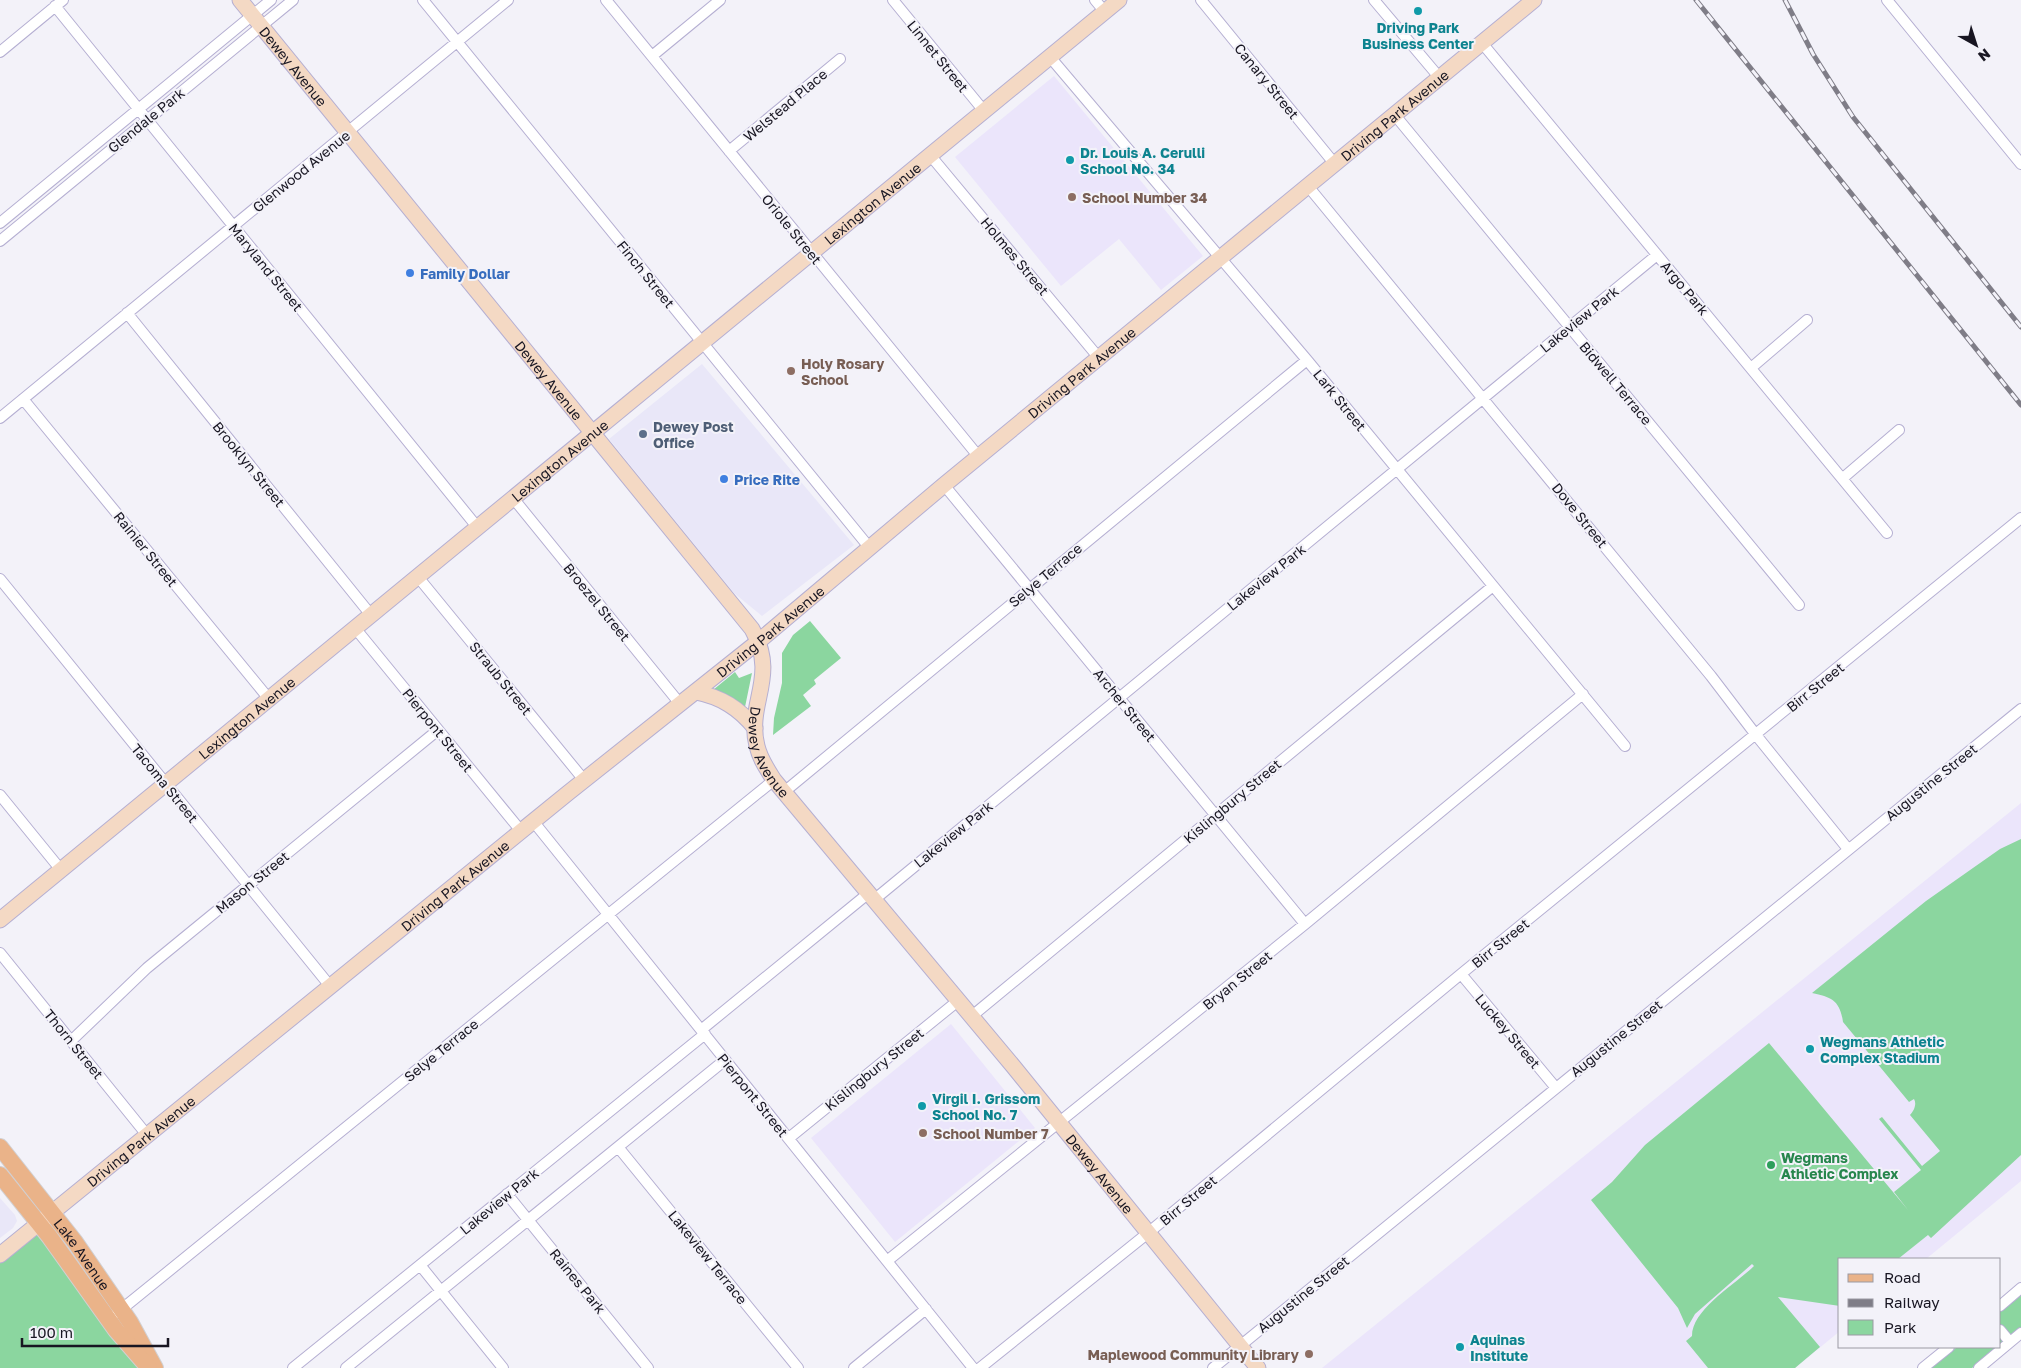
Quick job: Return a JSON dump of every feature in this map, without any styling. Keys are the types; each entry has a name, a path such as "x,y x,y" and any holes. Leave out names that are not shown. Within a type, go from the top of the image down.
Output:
{"main road":[{"name":"Lake Avenue","path":"0,1147 52,1212 121,1309 146,1349 155,1368"},
{"name":"Lake Avenue","path":"0,1175 39,1223 126,1344 149,1368"}],"street":[{"name":"Dewey Avenue","path":"240,0 742,616 759,641 764,666 755,728 759,753 780,786 972,1016 1258,1368"},
{"name":"Glendale Park","path":"0,241 147,120 257,21 271,0"},
{"name":"Glendale Park","path":"0,223 138,109 257,21 292,0"},
{"name":"Finch Street","path":"423,0 869,548"},
{"name":"Glenwood Avenue","path":"0,418 508,0"},
{"name":"Oriole Street","path":"606,0 979,457"},
{"path":"652,56 720,0"},
{"name":"Linnet Street","path":"893,0 984,111"},
{"name":"Lexington Avenue","path":"0,920 1050,57 1100,6 1119,0"},
{"name":"Canary Street","path":"1201,0 1334,163"},
{"path":"1374,0 1439,78"},
{"name":"Driving Park Avenue","path":"0,1255 533,821 759,641 944,485 1534,0"},
{"path":"1887,0 2021,164"},
{"path":"0,52 59,3"},
{"name":"Maryland Street","path":"59,3 138,109 478,528"},
{"name":"Argo Park","path":"1482,43 1887,533"},
{"name":"Lark Street","path":"1050,57 1307,360 1625,746"},
{"name":"Welstead Place","path":"729,151 840,59"},
{"name":"Bidwell Terrace","path":"1394,114 1799,605"},
{"name":"Holmes Street","path":"930,155 1099,358"},
{"name":"Dove Street","path":"1307,185 1711,676 1848,849"},
{"name":"Lakeview Park","path":"293,1368 703,1032 1119,698 1657,255"},
{"name":"Brooklyn Street","path":"127,314 371,615"},
{"path":"1751,368 1807,320"},
{"name":"Selye Terrace","path":"108,1319 608,914 780,786 1028,588 1307,360"},
{"name":"Rainier Street","path":"23,399 269,699"},
{"path":"1842,478 1899,430"},
{"name":"Archer Street","path":"944,485 1305,924"},
{"name":"Broezel Street","path":"513,498 680,705"},
{"name":"Birr Street","path":"980,1368 1148,1233 1461,974 2021,518"},
{"name":"Straub Street","path":"418,577 584,780"},
{"name":"Tacoma Street","path":"0,579 330,986"},
{"name":"Kislingbury Street","path":"972,1016 1492,586"},
{"name":"Pierpont Street","path":"355,628 521,831"},
{"path":"696,692 712,696 736,708 755,728"},
{"name":"Bryan Street","path":"888,1261 1305,924 1584,694"},
{"name":"Augustine Street","path":"1213,1368 2021,709"},
{"name":"Mason Street","path":"71,1041 142,973 438,730"},
{"path":"0,795 61,870"},
{"name":"Pierpont Street","path":"533,821 973,1368"},
{"name":"Thorn Street","path":"0,953 147,1135"},
{"name":"Luckey Street","path":"1461,974 1556,1088"},
{"name":"Kislingbury Street","path":"789,1138 958,1000"},
{"path":"346,1368 725,1060"},
{"name":"Lakeview Terrace","path":"618,1147 798,1368"},
{"name":"Raines Park","path":"507,1194 648,1368"},
{"path":"420,1265 503,1368"},
{"path":"2001,1305 2021,1288"},
{"path":"854,1368 926,1309"},
{"path":"2001,1331 2010,1342"},
{"path":"1978,1368 2021,1333"},
{"path":"1923,1368 1948,1348"}],"shaded area":[{"name":"School Number 34","path":"1054,76 1203,256 1161,290 1119,239 1061,286 955,157"},
{"path":"702,364 854,545 762,616 734,593 609,439"},
{"name":"Aquinas Institute","path":"2021,803 2021,1181 1927,1258 1838,1258 1838,1333 1795,1368 1322,1368"},
{"name":"School Number 7","path":"951,1024 1035,1128 895,1242 811,1138"},
{"path":"0,1198 15,1215 17,1221 13,1228 0,1238"}],"green space":[{"path":"810,621 841,658 814,680 816,684 803,695 811,706 773,735 774,718 782,683 782,653 793,635"},
{"path":"735,672 739,678 752,673 745,707 713,690"},
{"path":"2021,839 2021,1155 1931,1238 1928,1235 1899,1258 1838,1258 1838,1306 1778,1297 1820,1347 1795,1368 1708,1368 1686,1341 1692,1336 1699,1316 1707,1307 1754,1266 1752,1264 1695,1314 1687,1328 1678,1308 1591,1200 1612,1182 1645,1145 1769,1043 1908,1210 1894,1192 1921,1170 1879,1119 1882,1117 1922,1166 1940,1151 1910,1115 1915,1107 1914,1099 1909,1102 1843,1022 1840,1009 1834,1001 1825,996 1812,993 1926,901 2000,849"},
{"path":"39,1223 149,1368 0,1368 0,1255"},
{"path":"2021,1295 2021,1328 2001,1344 2001,1311"},
{"path":"1956,1348 1997,1348 1972,1368 1931,1368"}],"railway":[{"path":"1696,0 2021,405"},
{"path":"1785,0 1813,54 1853,117 2021,327"}],"place":[{"name":"Driving Park Business Center","path":"1418,11"},
{"name":"Dr. Louis A. Cerulli School No. 34","path":"1070,160"},
{"name":"School Number 34","path":"1072,197"},
{"name":"Family Dollar","path":"410,273"},
{"name":"Holy Rosary School","path":"791,371"},
{"name":"Dewey Post Office","path":"643,434"},
{"name":"Price Rite","path":"724,479"},
{"name":"Wegmans Athletic Complex Stadium","path":"1810,1049"},
{"name":"Virgil I. Grissom School No. 7","path":"922,1106"},
{"name":"School Number 7","path":"923,1133"},
{"name":"Wegmans Athletic Complex","path":"1771,1165"},
{"name":"Aquinas Institute","path":"1460,1347"},
{"name":"Maplewood Community Library","path":"1309,1354"}]}
